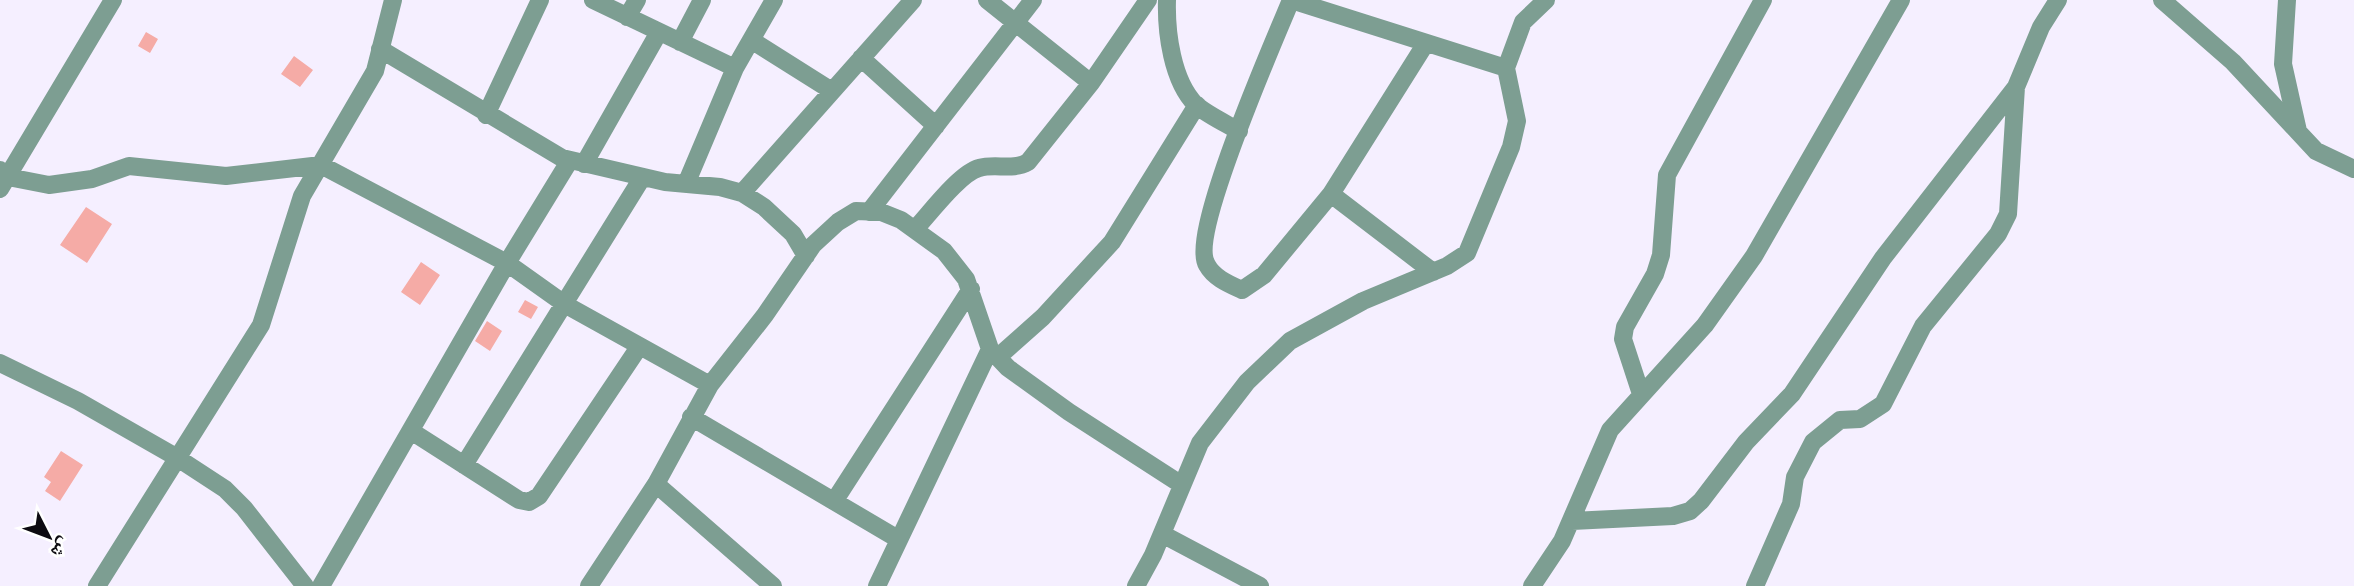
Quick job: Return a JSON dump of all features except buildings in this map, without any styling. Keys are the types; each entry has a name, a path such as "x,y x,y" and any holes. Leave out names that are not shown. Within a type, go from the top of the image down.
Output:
{"street":[{"path":"113,0 3,179 49,185 92,179 129,166 226,176 321,164 507,263 566,305 710,385"},
{"path":"97,586 261,325 302,196 367,88 393,0"},
{"path":"486,115 540,0"},
{"path":"593,0 734,68"},
{"path":"627,17 637,0"},
{"path":"680,42 702,0"},
{"path":"686,184 734,68 774,0"},
{"path":"742,193 913,0"},
{"path":"987,0 1091,83"},
{"path":"869,212 1033,0"},
{"path":"916,228 965,176 980,167 1020,167 1028,162 1091,83 1147,0"},
{"path":"1167,0 1168,34 1184,88 1197,105 1239,131"},
{"path":"1426,43 1331,194 1264,275 1242,289 1222,280 1205,264 1203,249 1225,161 1291,0 1506,68"},
{"path":"1136,586 1200,443 1215,420 1247,382 1290,341 1363,301 1461,258 1472,246 1511,147 1517,121 1506,68 1529,0"},
{"path":"1523,22 1546,0"},
{"path":"1641,394 1623,339 1625,327 1656,275 1661,255 1667,175 1763,0"},
{"path":"1532,586 1572,521 1610,430 1705,325 1754,256 1901,0"},
{"path":"1572,521 1673,516 1690,512 1701,501 1735,455 1792,394 1882,258 2016,88 2041,27 2058,0"},
{"path":"2162,0 2233,62 2316,151 2354,169"},
{"path":"2287,0 2283,64 2298,132"},
{"path":"321,586 507,263 577,162 659,32"},
{"path":"751,40 832,91"},
{"path":"380,49 486,115 577,162 642,178 720,187 742,193 764,207 793,234 806,256"},
{"path":"861,58 936,126"},
{"path":"1755,586 1791,504 1794,477 1813,442 1840,421 1860,419 1883,404 1923,326 1998,234 2008,214 2016,88"},
{"path":"877,586 898,539 994,353 1043,317 1112,242 1197,105"},
{"path":"464,465 566,305 642,178"},
{"path":"1331,194 1433,272"},
{"path":"589,586 656,484 710,385 765,315 806,256 838,222 856,211 881,212 916,228 944,251 971,289 994,353 1029,384 1182,485"},
{"path":"835,500 971,289"},
{"path":"411,431 519,500 528,502 539,496 639,347"},
{"path":"0,363 78,401 176,457 225,489 244,508 305,586"},
{"path":"691,417 898,539"},
{"path":"656,484 773,586"},
{"path":"1161,534 1260,586"}]}
